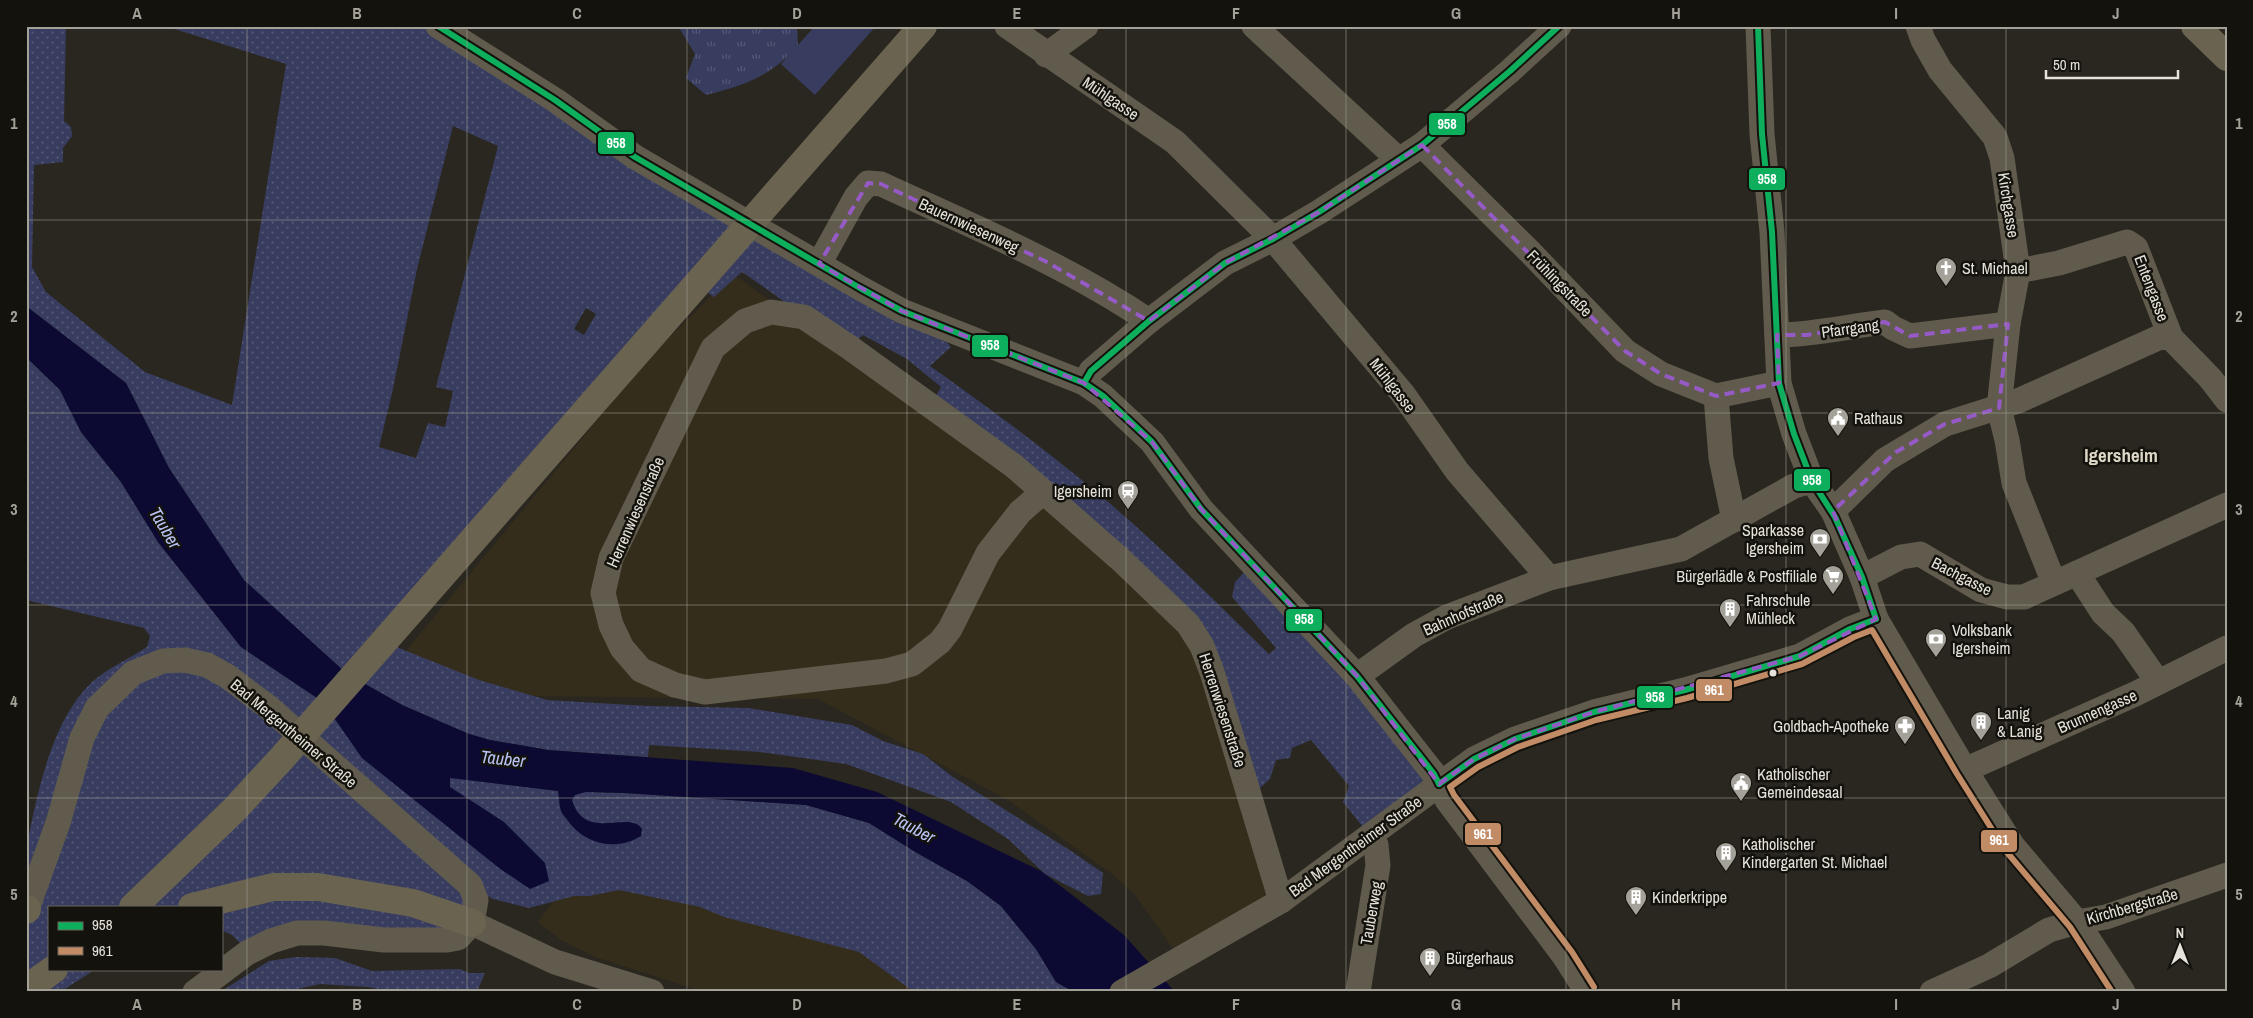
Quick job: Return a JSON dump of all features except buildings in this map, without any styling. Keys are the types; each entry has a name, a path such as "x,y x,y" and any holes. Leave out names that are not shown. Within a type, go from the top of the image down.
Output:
{"main road":[{"path":"134,906 235,809 282,758 923,26"},
{"path":"2195,26 2227,56"},
{"path":"196,906 273,886 318,887 412,903 472,923"},
{"path":"26,989 53,970"}],"street":[{"path":"438,26 555,100 635,157 902,311 1084,383 1103,396 1152,442 1201,509 1357,676 1428,766 1447,800 1548,934 1587,992"},
{"name":"Mühlgasse","path":"1007,26 1046,55 1176,142 1273,240 1403,394 1457,471 1549,578"},
{"path":"1046,55 1086,26"},
{"path":"1254,26 1398,159"},
{"path":"1084,383 1091,371 1150,321 1225,263 1273,240 1422,145 1510,71 1559,26"},
{"path":"1758,26 1762,134 1772,232 1780,383 1786,407 1812,480 1833,511 1862,577 1876,619 1965,770 2012,844 2077,922 2123,992"},
{"name":"Kirchgasse","path":"1918,26 1923,40 1940,70 1995,138 2002,158 2018,271 2008,324 1999,408 2014,483 2054,583"},
{"name":"Frühlingstraße","path":"1422,145 1530,252 1625,351 1661,374 1683,385 1716,396 1780,383"},
{"name":"Bauernwiesenweg","path":"819,264 856,197 868,183 881,184 1046,261 1116,299 1150,321"},
{"name":"Entengasse","path":"2018,271 2058,263 2127,242 2136,248 2171,338 2210,378 2227,400"},
{"name":"Herrenwiesenstraße","path":"1043,492 1020,512 988,553 950,629 940,642 912,664 886,671 705,692 674,685 641,670 622,648 611,626 603,593 610,558 713,348 745,322 771,312 804,317 821,327 1014,466 1169,604 1188,624 1202,646 1245,777 1281,901"},
{"name":"Pfarrgang","path":"1777,335 1807,335 1841,327 1885,322 1910,336 2008,324"},
{"path":"1833,511 1885,460 1945,424 2055,394 2160,337 2171,338"},
{"path":"1716,396 1722,458 1734,520"},
{"path":"1549,578 1681,549 1794,486 1812,480"},
{"path":"2158,682 2123,632 2103,613 2077,573 2227,505"},
{"name":"Bachgasse","path":"1862,577 1902,557 1920,554 1981,590 2007,597 2024,597 2077,573"},
{"name":"Bahnhofstraße","path":"1357,676 1414,635 1447,617 1549,578"},
{"name":"Bad Mergentheimer Straße","path":"1122,992 1281,901 1474,759 1515,739 1594,712 1685,690 1800,656 1850,629 1876,619"},
{"name":"Brunnengasse","path":"1965,770 2204,661 2227,648"},
{"name":"Bad Mergentheimer Straße","path":"26,909 58,823 82,738 97,708 133,673 163,661 185,660 207,665 227,676 267,706 470,885 476,900 472,923"},
{"name":"Tauberweg","path":"1358,992 1378,865 1376,845 1370,836"},
{"name":"Kirchbergstraße","path":"1932,992 1989,966 2049,930 2106,916 2227,875"},
{"path":"195,992 247,953 271,941 297,933 324,933 384,940 447,940 458,938 472,923 555,962 652,992"}],"highlighted area":[{"path":"1422,145 1625,351 1661,374 1716,396 1779,383 1777,335 1807,335 1885,322 1910,336 2008,324 1999,408 1945,424 1896,452 1833,511 1876,619 1800,656 1594,712 1515,739 1474,759 1439,784 1357,676 1201,509 1152,442 1084,383 902,311 819,264 868,183 881,184 1045,261 1149,321 1225,263 1319,212"}],"shaded area":[{"path":"733,274 1004,469 1163,610 1195,650 1267,884 1265,899 1174,950 1135,895 1112,874 1008,800 818,699 510,696 400,658 648,359"},
{"path":"607,885 803,926 959,992 704,992 595,957 561,940 538,922 553,902 582,889"}],"green space":[{"path":"26,26 66,26 64,121 71,127 72,136 63,148 63,162 34,165 32,267 46,292 145,372 232,405 286,64 165,26 438,26 946,341 951,347 930,366 1016,429 1100,495 1165,553 1269,654 1276,648 1232,597 1235,582 1252,564 1434,774 1370,836 1343,802 1349,786 1311,740 1292,748 1290,758 1276,760 1270,779 1251,796 1202,646 931,405 941,387 907,359 863,335 849,347 742,272 714,297 696,285 402,620 372,632 399,648 479,680 547,700 648,706 748,708 852,725 883,741 923,754 953,777 1068,849 1103,873 1101,894 1088,896 1045,874 1008,839 951,802 846,764 760,752 649,745 648,757 548,750 490,740 469,734 402,705 346,673 244,581 169,468 126,383 26,306","holes":["453,126 498,146 436,387 453,391 445,427 428,423 416,458 379,447 393,389 417,269","586,308 596,314 584,335 574,329"]},
{"path":"678,26 797,26 798,46 778,65 757,78 706,95 686,78 695,54"},
{"path":"815,26 876,26 815,95 781,64"},
{"path":"26,357 60,390 81,432 121,482 158,542 241,647 323,702 473,771 478,781 558,791 625,793 806,805 869,823 967,881 1001,906 1036,949 1056,982 1074,992 914,992 859,952 724,917 700,907 619,890 589,896 574,896 529,908 493,899 470,886 458,938 244,947 232,935 222,930 222,906 48,906 48,970 94,970 60,992 26,992 26,840 28,840 42,777 49,756 57,735 78,697 92,682 112,667 147,647 150,636 144,628 26,600"},
{"path":"296,957 335,958 372,971 460,969 469,973 485,973 477,992 393,992 368,987 320,984 284,992 220,992 269,961"}],"water":[{"name":"Tauber","path":"26,306 126,383 169,468 244,580 346,673 402,705 469,734 490,740 548,750 793,768 877,792 1041,871 1124,935 1175,992 1074,992 1056,982 1036,949 1001,906 967,881 869,823 806,805 625,793 586,792 575,795 572,800 578,813 587,820 596,823 627,822 636,824 642,829 641,836 631,841 621,844 601,843 583,835 568,821 560,806 558,791 450,778 450,787 504,822 545,863 549,881 530,889 499,868 362,758 323,702 241,647 158,542 121,482 81,432 60,390 26,357"}],"transit line":[{"name":"958","path":"438,26 555,100 635,157 860,288 902,311 1084,383 1103,396 1152,442 1201,509 1357,676 1434,774 1439,784"},
{"name":"958","path":"1084,383 1091,371 1149,321 1225,263 1273,239 1319,212 1422,145 1510,71 1559,26"},
{"name":"958","path":"1758,26 1762,134 1772,232 1779,383 1794,434 1812,481 1835,517 1862,577 1876,619"},
{"name":"958","path":"1439,784 1474,759 1515,739 1594,712 1685,690 1800,656 1850,629 1876,619"},
{"name":"961","path":"1594,987 1572,952 1454,795 1450,787 1478,767 1518,747 1596,720 1687,698 1802,664 1854,637 1872,630 1957,774 2005,850 2070,927 2112,992"}],"place":[{"name":"St. Michael","path":"1946,287"},
{"name":"Rathaus","path":"1838,437"},
{"name":"Igersheim","path":"1128,510"},
{"name":"Sparkasse Igersheim","path":"1820,558"},
{"name":"Bürgerlädle & Postfiliale","path":"1833,595"},
{"name":"Fahrschule Mühleck","path":"1730,628"},
{"name":"Volksbank Igersheim","path":"1936,658"},
{"name":"Lanig & Lanig","path":"1981,741"},
{"name":"Goldbach-Apotheke","path":"1905,745"},
{"name":"Katholischer Gemeindesaal","path":"1741,802"},
{"name":"Katholischer Kindergarten St. Michael","path":"1726,872"},
{"name":"Kinderkrippe","path":"1636,916"},
{"name":"Bürgerhaus","path":"1430,977"}],"district":[{"name":"Igersheim","path":"2121,455"}]}
